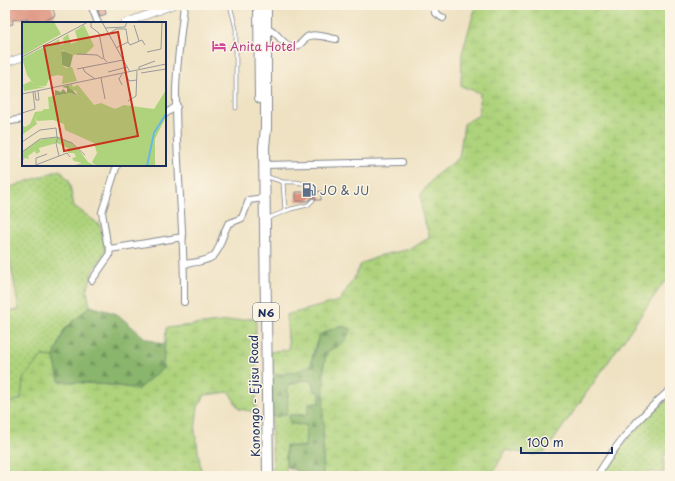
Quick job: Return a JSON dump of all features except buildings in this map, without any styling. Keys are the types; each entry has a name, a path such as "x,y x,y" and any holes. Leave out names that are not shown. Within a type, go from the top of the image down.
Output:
{"highway":[{"name":"Konongo - Ejisu Road","path":"259,5 260,129 264,147"},
{"name":"Konongo - Ejisu Road","path":"266,5 266,128 264,147 264,198 268,476"}],"street":[{"path":"91,5 98,22"},
{"path":"128,22 173,5"},
{"path":"184,5 177,61 176,106 183,238 184,302"},
{"path":"435,5 435,13 442,18"},
{"path":"266,27 277,33 284,44 293,47 301,44 306,38 311,36 336,39"},
{"path":"5,63 22,57"},
{"path":"166,113 176,106"},
{"path":"5,122 22,119"},
{"path":"264,165 402,162"},
{"path":"92,280 109,256 110,249 107,243 102,212 117,166"},
{"path":"184,264 202,262 217,253 228,224 242,218 249,200 264,198"},
{"path":"110,249 183,238"},
{"path":"597,476 616,445 634,423 670,390"}],"lane":[{"path":"230,5 236,29 236,108"},
{"path":"264,176 283,182 307,183 311,185 313,192"},
{"path":"283,182 285,211"},
{"path":"265,220 285,211 308,205 313,200"}],"green space":[{"path":"476,5 670,5 670,282 664,282 546,451 533,455 506,450 491,476 323,476 324,365 327,352 343,343 352,329 339,326 319,335 311,365 298,371 270,376 270,352 289,349 286,315 339,301 353,280 361,264 382,255 411,249 430,237 422,214 421,194 436,175 459,158 464,124 479,115 480,93 461,86 462,53"},
{"path":"60,170 69,181 74,206 100,225 106,251 93,271 87,291 90,306 64,330 54,357 42,356 21,399 5,404 5,380 8,380 11,375 7,353 5,353 5,311 19,310 10,260 5,261 5,189"},
{"path":"90,306 117,314 145,338 165,345 163,368 138,389 59,381 54,357 64,330"},
{"path":"256,318 256,412 239,409 229,392 205,395 198,407 195,431 202,476 5,476 5,404 21,399 23,379 42,356 54,357 59,381 138,389 163,368 166,328"},
{"path":"339,326 352,329 343,343 327,352 324,365 323,474 300,473 286,466 286,446 305,447 306,425 290,424 289,415 308,414 309,402 320,403 320,392 314,391 312,381 302,380 288,385 287,413 278,417 271,415 270,376 298,371 311,365 319,335"},
{"path":"302,380 312,381 320,392 320,403 308,414 305,447 286,446 286,476 273,476 271,415 278,417 287,413 288,386"},
{"path":"670,398 670,454 664,454 664,473 648,472 647,476 600,476 630,435 648,415"}],"place":[{"name":"Anita Hotel","path":"219,46"},
{"name":"JO & JU","path":"309,190"}]}
